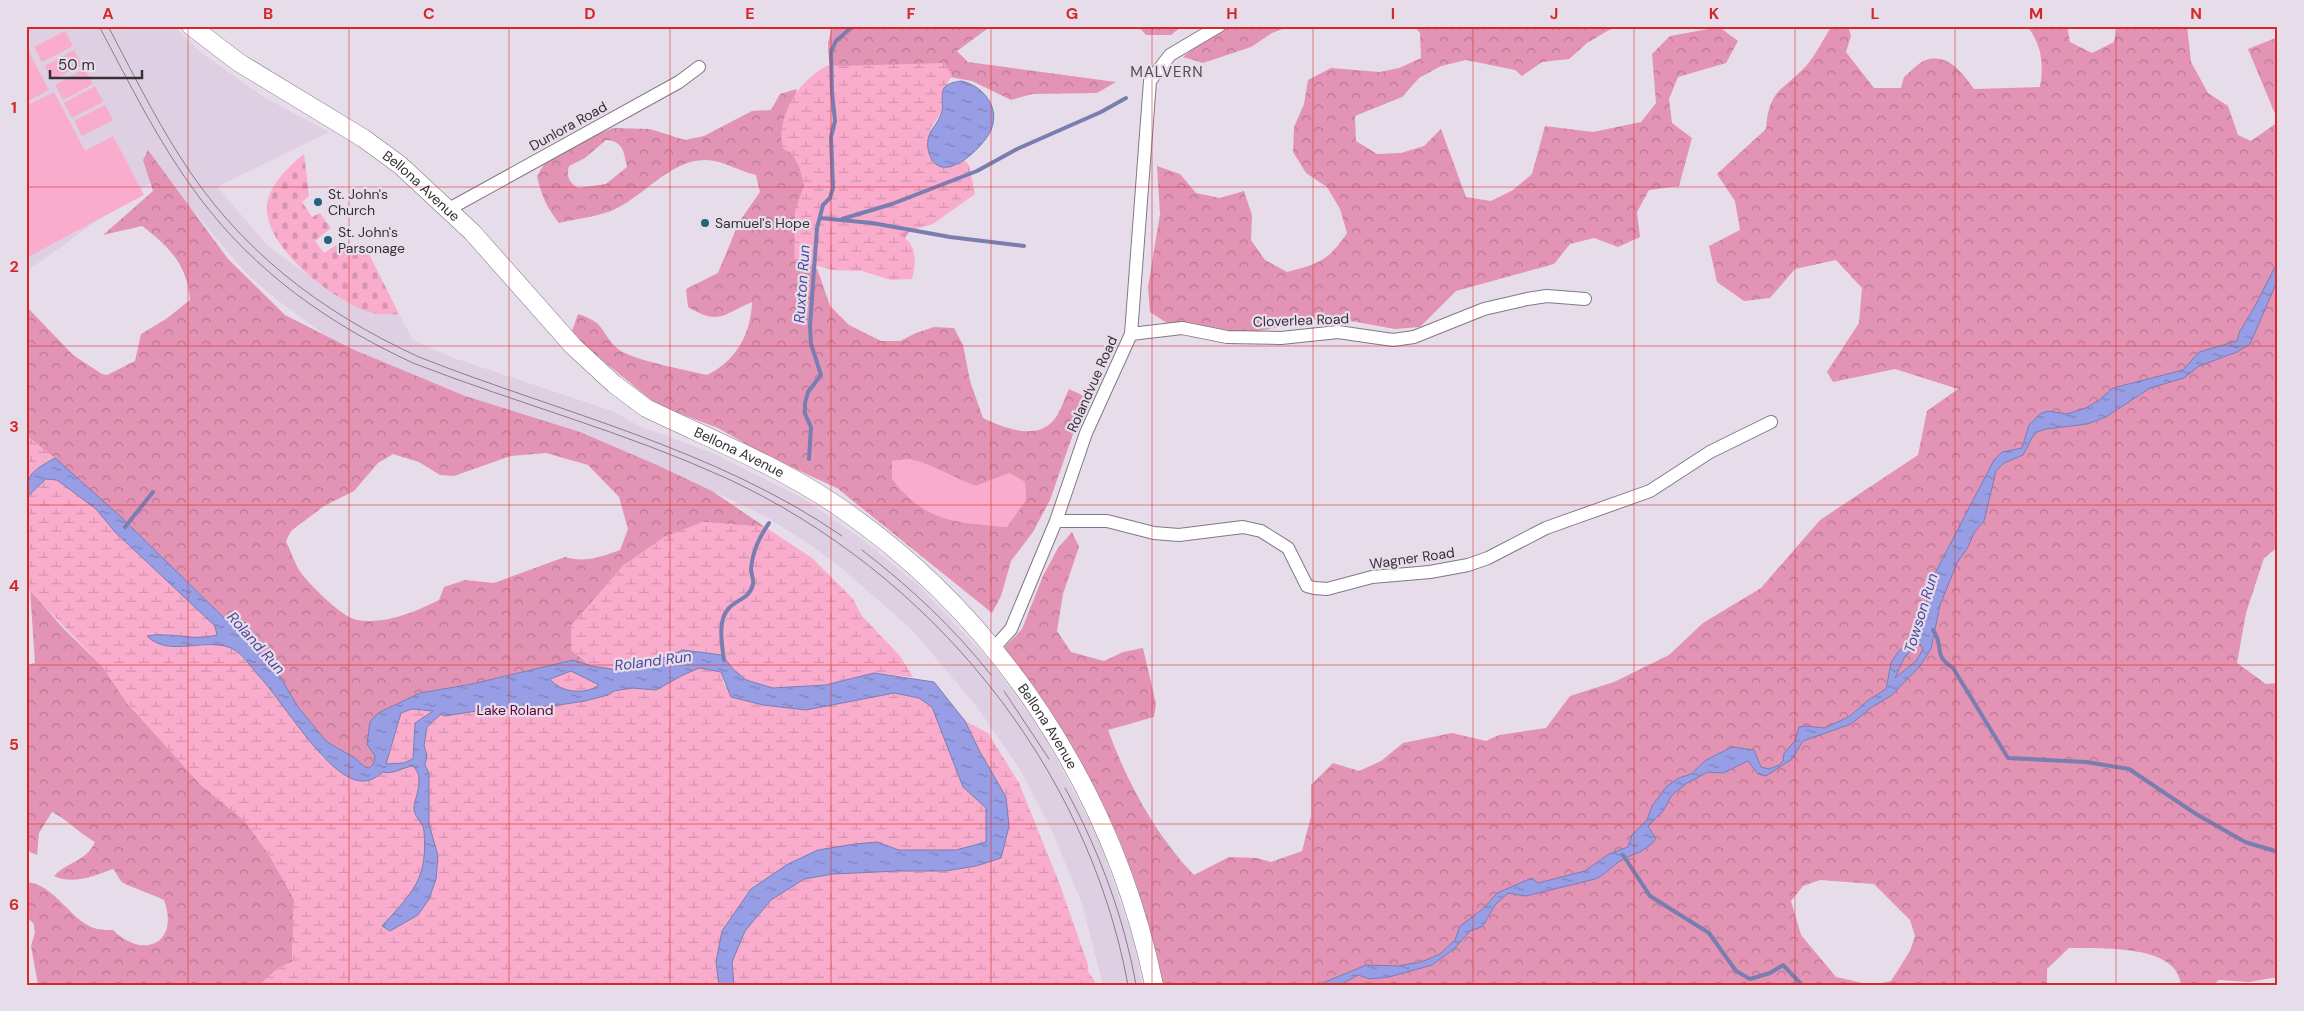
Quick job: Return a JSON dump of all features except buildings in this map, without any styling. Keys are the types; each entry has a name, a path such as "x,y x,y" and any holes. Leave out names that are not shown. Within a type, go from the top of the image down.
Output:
{"main road":[{"name":"Bellona Avenue","path":"191,26 214,46 253,72 375,146 449,209 573,346 614,384 646,408 776,469 837,505 915,568 953,604 994,650 1046,720 1086,788 1109,838 1126,883 1144,941 1154,985"}],"street":[{"name":"Rolandvue Road","path":"994,650 1011,630 1056,521 1086,433 1131,334 1150,81 1170,55 1219,26"},
{"name":"Dunlora Road","path":"449,209 680,82 699,67"},
{"name":"Cloverlea Road","path":"1131,334 1182,328 1227,337 1281,338 1338,332 1393,340 1414,338 1484,309 1527,299 1547,296 1586,299"},
{"name":"Wagner Road","path":"1056,521 1107,522 1154,533 1179,535 1244,527 1261,530 1288,548 1307,586 1327,588 1372,577 1430,572 1468,565 1488,558 1546,528 1650,491 1710,452 1771,422"}],"shaded area":[{"path":"26,26 174,26 199,51 262,96 329,132 217,187 268,246 344,301 373,313 399,314 413,340 451,357 615,412 637,425 710,452 803,498 863,540 918,585 992,663 1043,733 1098,837 1135,945 1142,985 1103,985 1082,904 1053,833 1021,771 977,707 912,630 838,565 803,540 768,518 719,494 584,442 456,397 340,346 277,300 246,273 162,174 26,272"}],"green space":[{"path":"832,26 991,26 957,51 968,62 1116,82 1097,93 1032,94 1011,100 972,81 950,77 933,91 924,222 909,232 899,247 829,62 828,43"},
{"path":"1138,26 1182,26 1171,35 1146,35"},
{"path":"1226,26 1290,26 1272,33 1251,47 1203,63 1183,57 1207,37"},
{"path":"1414,26 1620,26 1587,43 1569,59 1542,62 1522,76 1515,70 1466,60 1441,66 1419,78 1402,97 1355,116 1356,141 1377,154 1401,153 1424,146 1441,129 1466,197 1491,201 1513,190 1532,174 1545,126 1593,132 1641,122 1656,103 1652,54 1670,36 1719,27 1738,41 1726,63 1678,77 1669,99 1672,123 1692,138 1679,186 1649,190 1637,212 1640,237 1618,247 1594,238 1570,244 1554,264 1456,291 1420,327 1395,329 1345,320 1320,319 1244,334 1170,325 1150,312 1148,287 1160,214 1157,166 1180,174 1196,193 1220,198 1244,191 1252,215 1251,240 1265,260 1287,272 1315,264 1328,256 1347,233 1340,209 1327,187 1306,173 1293,152 1294,127 1304,104 1308,80 1331,68 1380,72 1399,68 1421,58 1420,33"},
{"path":"1832,26 1848,26 1851,36 1846,52 1874,88 1901,88 1904,77 1923,61 1942,59 1955,66 1974,89 2040,87 2041,55 2036,40 2027,26 2067,26 2070,42 2092,53 2114,42 2118,26 2187,26 2191,62 2208,93 2228,106 2238,135 2251,141 2278,122 2278,547 2264,558 2246,613 2237,663 2266,684 2278,683 2278,977 2249,982 2219,980 2213,985 2181,985 2176,971 2166,962 2152,955 2117,949 2069,948 2047,969 2047,985 1872,985 1162,985 1150,933 1135,882 1124,850 1110,820 1095,789 1062,731 1004,648 1022,629 1043,576 1058,548 1072,532 1079,547 1063,594 1057,631 1071,652 1104,661 1123,652 1143,648 1156,704 1154,717 1108,730 1124,769 1155,826 1180,860 1194,875 1229,857 1256,858 1271,862 1302,851 1311,816 1311,785 1333,763 1359,771 1381,761 1403,743 1452,733 1486,741 1499,735 1546,728 1570,696 1614,682 1669,655 1703,623 1761,588 1820,520 1918,455 1927,411 1958,389 1895,369 1833,382 1827,372 1859,323 1862,288 1836,260 1795,269 1770,298 1744,301 1717,282 1709,246 1740,230 1735,201 1717,174 1766,129 1770,106 1774,98 1810,62","holes":["1820,880 1874,884 1910,920 1915,936 1910,951 1891,981 1872,985 1836,977 1801,935 1791,901 1803,886"]},
{"path":"65,31 73,46 42,62 34,47"},
{"path":"2278,37 2278,121 2248,49"},
{"path":"26,47 49,90 26,102"},
{"path":"74,50 82,65 52,80 45,66"},
{"path":"944,63 952,75 943,92 943,110 930,129 954,167 964,160 969,165 975,194 933,224 899,234 912,246 914,265 912,279 891,280 862,271 832,270 794,259 795,211 804,185 799,166 791,153 782,148 781,135 783,122 793,98 810,78 831,64 837,66"},
{"path":"84,69 93,84 63,100 55,85"},
{"path":"95,86 103,102 72,118 64,103"},
{"path":"797,89 793,107 809,139 799,240 818,271 830,306 849,325 881,341 900,341 934,327 954,328 963,345 970,381 983,418 999,425 1018,430 1037,430 1046,427 1053,421 1069,389 1086,397 1050,500 1033,532 1011,561 1001,596 992,613 837,488 771,458 718,428 657,405 584,345 572,331 578,314 599,325 612,343 625,353 647,361 707,375 734,354 749,325 752,302 721,316 707,316 688,307 686,289 718,273 739,222 760,192 756,175 712,160 692,162 668,173 634,198 611,211 559,223 545,201 537,176 546,161 579,142 613,128 650,129 685,140 704,136 752,111 771,110 780,94","holes":["606,140 612,141 622,148 627,167 606,184 578,188 572,184 569,179 569,166 585,158","909,459 926,464 976,486 1009,473 1025,482 1026,500 1007,527 972,524 943,518 917,504 892,479 892,461"]},
{"path":"54,92 85,151 113,136 144,195 26,258 26,106"},
{"path":"105,105 113,120 82,136 74,121"},
{"path":"148,150 228,259 285,315 352,349 465,396 580,432 657,465 712,491 765,527 702,522 624,565 571,626 571,650 591,666 573,660 472,684 420,693 378,713 367,744 375,756 374,763 369,768 365,767 355,758 327,742 298,707 275,668 121,517 26,435 26,306 73,355 102,374 107,375 135,361 141,334 166,319 190,300 181,267 169,249 142,226 103,235 153,191 143,160","holes":["546,453 588,465 619,497 628,529 620,550 600,557 586,559 565,557 494,583 465,580 444,587 439,600 420,609 389,619 378,621 357,620 342,613 325,599 303,576 286,541 291,531 324,506 354,491 378,463 393,454 419,462 440,475 454,476 511,456"]},
{"path":"304,154 309,196 302,202 312,217 320,213 331,228 315,241 324,253 341,242 347,251 364,244 399,314 372,313 340,298 304,271 277,239 269,222 267,206 269,198 276,183 292,164"},
{"path":"26,435 55,458 37,468 26,482"},
{"path":"909,459 926,464 976,486 1009,473 1025,482 1026,500 1007,527 972,524 943,518 917,504 892,479 892,461"},
{"name":"Lake Roland","path":"47,479 57,480 96,509 115,532 215,626 217,635 200,639 161,633 176,647 220,644 234,649 273,690 323,758 374,780 383,772 387,773 413,766 417,771 419,782 414,810 424,830 424,862 412,892 382,926 390,930 438,856 429,824 429,773 425,765 426,755 423,746 427,727 441,714 489,709 552,706 585,701 608,695 613,691 632,688 656,690 699,668 721,671 724,685 862,698 894,693 919,698 932,707 963,787 986,808 986,842 956,850 899,850 877,842 818,850 788,864 716,962 719,985 288,985 283,982 279,985 260,985 277,969 292,962 294,899 268,853 245,821 201,785 127,703 103,667 26,587 26,498"},
{"path":"702,522 765,527 812,558 853,599 862,616 900,656 913,677 874,673 826,685 773,688 746,680 733,669 722,655 683,650 658,660 618,670 591,666 571,650 571,626 624,565 664,537"},
{"path":"30,590 63,628 103,667 127,703 201,785 245,821 268,853 294,899 292,962 277,969 260,985 38,985 31,946 35,932 34,924 26,916 26,882 37,884 46,889 87,925 97,929 113,930 124,939 136,944 147,945 156,943 163,937 167,927 168,915 164,900 124,883 113,869 76,880 61,879 54,876 87,853 95,842 52,812 39,833 37,855 26,848 26,665 35,663"},
{"path":"571,671 600,685 587,690 574,691 560,688 550,679"},
{"path":"412,709 433,711 415,723 413,759 404,763 386,764 401,713"},
{"path":"965,721 988,733 1019,783 1060,885 1088,965 1088,971 1097,985 734,985 732,962 745,931 771,900 804,879 833,874 945,871 976,866 1006,797 980,752"}],"water":[{"path":"961,81 976,87 988,98 993,113 993,121 987,138 971,155 952,166 943,167 935,163 929,153 929,135 942,111 944,88 954,82"},
{"name":"Towson Run","path":"2278,261 2278,279 2250,344 2237,352 2199,366 2184,378 2150,388 2106,417 2087,424 2046,429 2037,432 2023,455 2004,463 1996,471 1984,521 1974,533 1968,547 1957,563 1940,605 1931,649 1920,666 1892,695 1872,707 1851,724 1803,741 1792,759 1766,776 1758,774 1748,761 1723,773 1708,772 1687,783 1672,795 1663,811 1648,826 1656,839 1648,847 1618,862 1595,879 1526,896 1508,893 1495,905 1483,926 1470,931 1455,948 1432,965 1389,977 1370,979 1358,975 1340,985 1318,985 1366,965 1398,966 1421,962 1440,954 1455,940 1460,926 1483,909 1497,893 1532,878 1538,883 1585,871 1609,854 1628,847 1632,835 1647,820 1652,806 1667,786 1679,778 1691,774 1706,760 1732,747 1754,750 1761,767 1769,769 1783,761 1784,753 1795,741 1799,727 1825,728 1850,716 1867,701 1886,689 1891,663 1898,652 1919,633 1931,581 1994,460 2002,452 2022,448 2029,425 2040,414 2048,411 2067,414 2086,408 2098,401 2113,388 2183,370 2199,352 2237,341 2240,331","holes":["1920,644 1923,649 1916,661 1895,678 1905,656"]},
{"path":"55,458 121,517 275,668 298,707 327,742 355,758 365,767 369,768 374,763 375,756 367,744 370,722 378,713 420,693 472,684 573,660 591,666 618,670 658,660 683,650 722,655 733,669 746,680 773,688 826,685 874,673 934,682 965,721 980,752 1006,797 1009,826 1001,858 976,866 945,871 833,874 804,879 771,900 745,931 732,962 734,985 719,985 716,962 722,931 751,889 788,864 818,850 855,844 877,842 899,850 956,850 986,842 986,808 963,787 932,707 919,698 894,693 806,710 763,705 731,697 721,672 699,668 656,690 632,688 614,691 608,695 585,701 552,706 489,709 445,716 441,714 427,727 424,746 427,755 425,765 429,773 429,824 438,856 436,879 429,899 418,915 390,931 382,926 410,894 421,873 425,847 422,824 414,810 419,786 417,771 413,766 387,773 383,772 369,780 363,781 350,778 321,754 268,686 235,650 221,645 166,646 147,636 208,637 217,635 215,626 115,532 96,509 57,480 46,479 26,498 26,490 33,473","holes":["571,671 599,685 587,690 573,691 560,687 550,679","412,709 433,711 415,723 413,759 404,763 386,764 401,713"]}],"waterway":[{"name":"Ruxton Run","path":"809,459 811,427 805,414 805,403 808,392 821,375 811,344 810,326 817,228 823,205 830,198 833,188 831,137 835,121 831,52 836,41 853,26"},
{"path":"842,219 892,204 977,171 1017,149 1101,112 1126,98"},
{"path":"820,218 872,223 950,237 1024,246"},
{"path":"125,527 153,492"},
{"name":"Ruxton Run","path":"724,660 721,633 723,619 729,608 751,589 753,582 751,569 753,556 759,539 769,523"},
{"path":"1933,630 1943,659 1953,668 2008,758 2086,762 2129,769 2196,814 2245,842 2278,852"},
{"path":"1623,855 1650,896 1709,933 1736,971 1750,979 1770,973 1783,965 1802,985"}],"tram line":[{"path":"99,26 158,135 184,177 221,224 244,249 296,294 352,331 413,363 649,446 726,478 800,518 869,566 932,621 988,684 1036,752 1076,825 1107,903 1128,985"},
{"path":"108,26 160,124 202,189 227,220 254,248 315,298 382,339 419,357 636,434 689,455 793,505 842,536"},
{"path":"862,550 931,609 991,675"},
{"path":"1004,691 1049,759"},
{"path":"1065,788 1099,859 1117,909 1136,985"}],"place":[{"name":"St. John's Church","path":"318,202"},
{"name":"Samuel's Hope","path":"705,223"},
{"name":"St. John's Parsonage","path":"328,240"}],"district":[{"name":"MALVERN","path":"1167,72"}],"water label":[{"name":"Roland Run","path":"256,643"},
{"name":"Roland Run","path":"653,661"}]}
